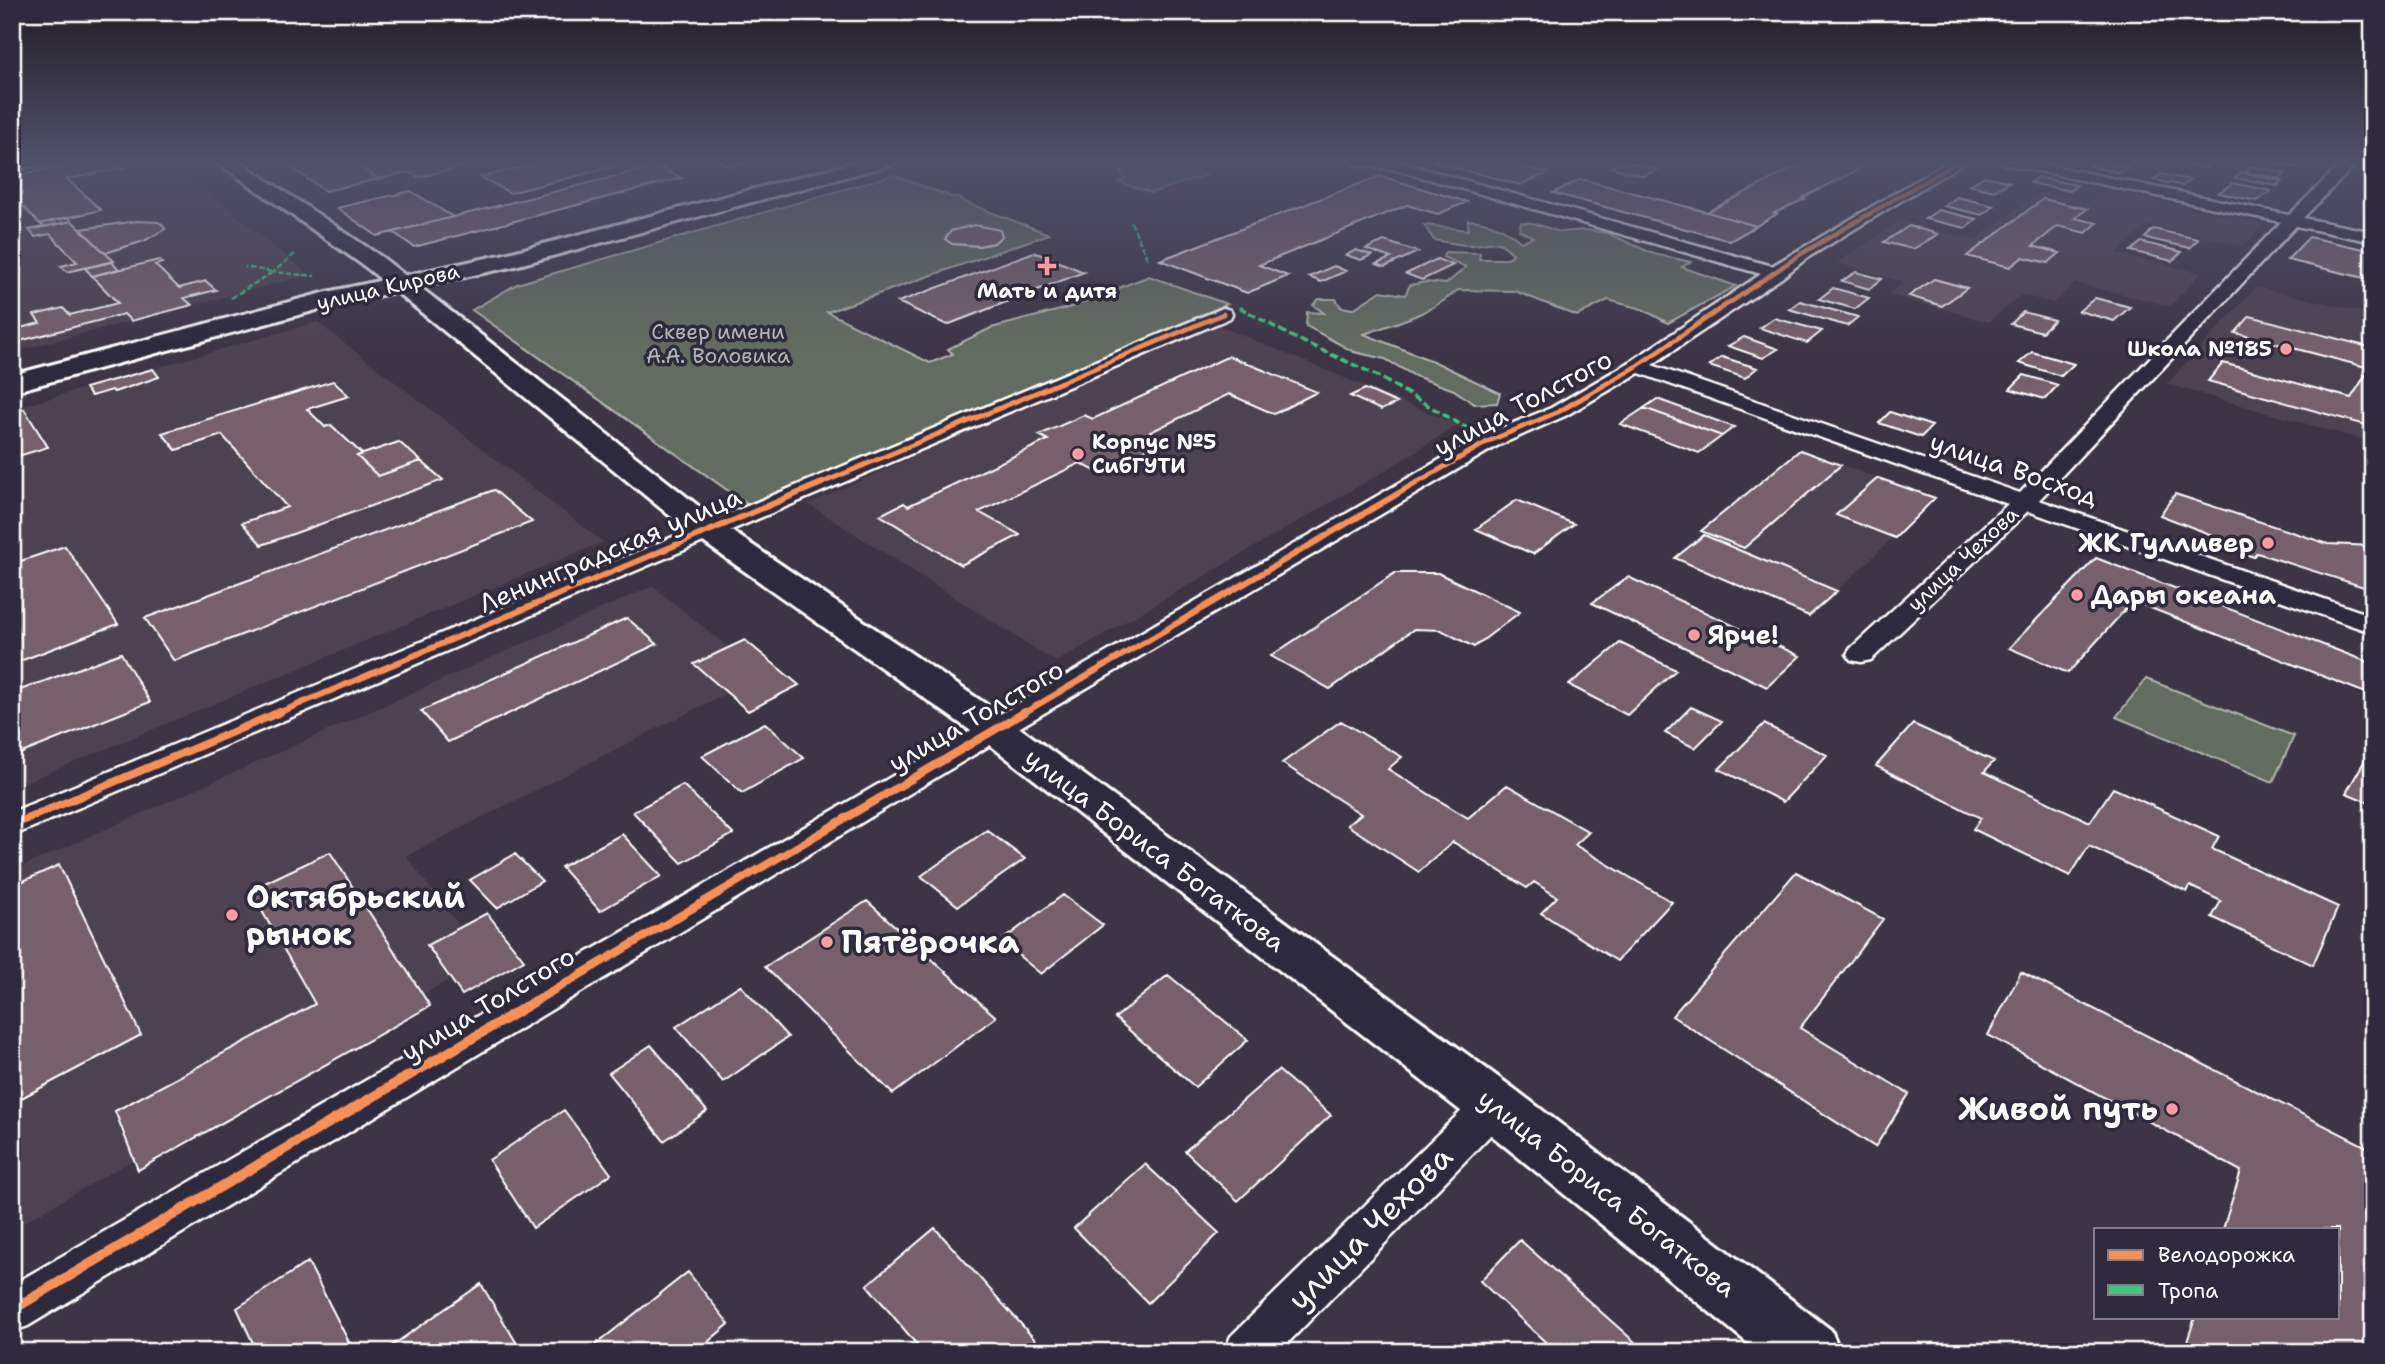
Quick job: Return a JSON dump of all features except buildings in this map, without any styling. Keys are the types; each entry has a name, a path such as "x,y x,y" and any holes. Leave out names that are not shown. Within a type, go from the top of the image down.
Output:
{"main road":[{"name":"улица Бориса Богаткова","path":"319,224 708,530 995,729 1494,1105 1809,1352"},
{"name":"улица Кирова","path":"12,373 393,279 597,224"},
{"name":"улица Кирова","path":"12,384 337,297 393,279 503,262 647,224"}],"street":[{"path":"1598,224 1777,274"},
{"name":"улица Толстого","path":"12,1310 995,729 1489,441 1558,412 1637,366 1777,274 1801,254 1853,224"},
{"name":"улица Чехова","path":"1861,654 2024,503 2289,224"},
{"path":"2309,224 2373,237"},
{"name":"Ленинградская улица","path":"12,825 1223,314"},
{"name":"улица Восход","path":"1637,366 2373,625"},
{"name":"улица Чехова","path":"1247,1352 1494,1105"}],"shaded area":[{"path":"12,224 246,224 309,275 12,352"},
{"path":"1896,224 1910,224 1975,240 1997,224 2264,224 2243,246 2147,225 2116,253 2201,273 2170,306 2076,283 2053,303 2021,295 1989,322 1888,294 1904,282 1837,263"},
{"name":"Школа №185","path":"2256,287 2373,314 2373,443 2167,384"},
{"path":"317,322 603,542 12,788 12,409"},
{"path":"1213,323 1458,425 1378,475 1056,662 808,504"},
{"path":"1841,465 1935,498 1837,591 1741,551"},
{"name":"Октябрьский рынок","path":"653,586 762,675 406,856 485,959 12,1229 12,871"}],"green space":[{"name":"Cквер имени А.А. Воловика","path":"725,224 1022,224 1049,234 827,312 930,363 953,354 948,349 991,328 1068,308 1149,276 1227,304 1161,332 1134,349 1102,357 1094,365 1057,382 1045,381 750,506 472,310 517,284"},
{"path":"1468,224 1488,224 1521,242 1533,237 1519,230 1521,224 1535,224 1560,232 1586,230 1607,233 1654,254 1691,262 1682,267 1736,286 1668,323 1642,309 1608,300 1577,316 1515,291 1458,290 1425,311 1364,334 1435,362 1500,393 1497,403 1474,404 1454,390 1415,376 1385,359 1354,352 1306,326 1307,312 1324,313 1313,305 1319,299 1336,299 1341,307 1353,309 1381,291 1405,295 1410,285 1426,282 1446,284 1466,267 1443,257 1445,252 1480,253 1479,259 1506,259 1513,254 1498,243 1468,245 1434,240 1424,225 1468,230"},
{"path":"2146,679 2294,736 2273,782 2116,717"}],"marked path":[{"path":"1132,224 1148,260"},
{"path":"295,254 273,272 315,276"},
{"path":"231,298 273,272 245,267"},
{"path":"1239,307 1293,337 1374,374 1489,441"}],"cycle path":[{"path":"12,1310 995,729 1489,441 1558,412 1637,366 1801,254 1853,224"},
{"path":"12,825 1223,314"}],"place":[{"name":"Мать и дитя","path":"1047,266"},
{"name":"Школа №185","path":"2286,349"},
{"name":"Корпус №5 СибГУТИ","path":"1078,454"},
{"name":"ЖК Гулливер","path":"2268,543"},
{"name":"Дары океана","path":"2077,595"},
{"name":"Ярче!","path":"1694,635"},
{"name":"Октябрьский рынок","path":"232,915"},
{"name":"Пятёрочка","path":"827,942"},
{"name":"Живой путь","path":"2172,1109"}]}
